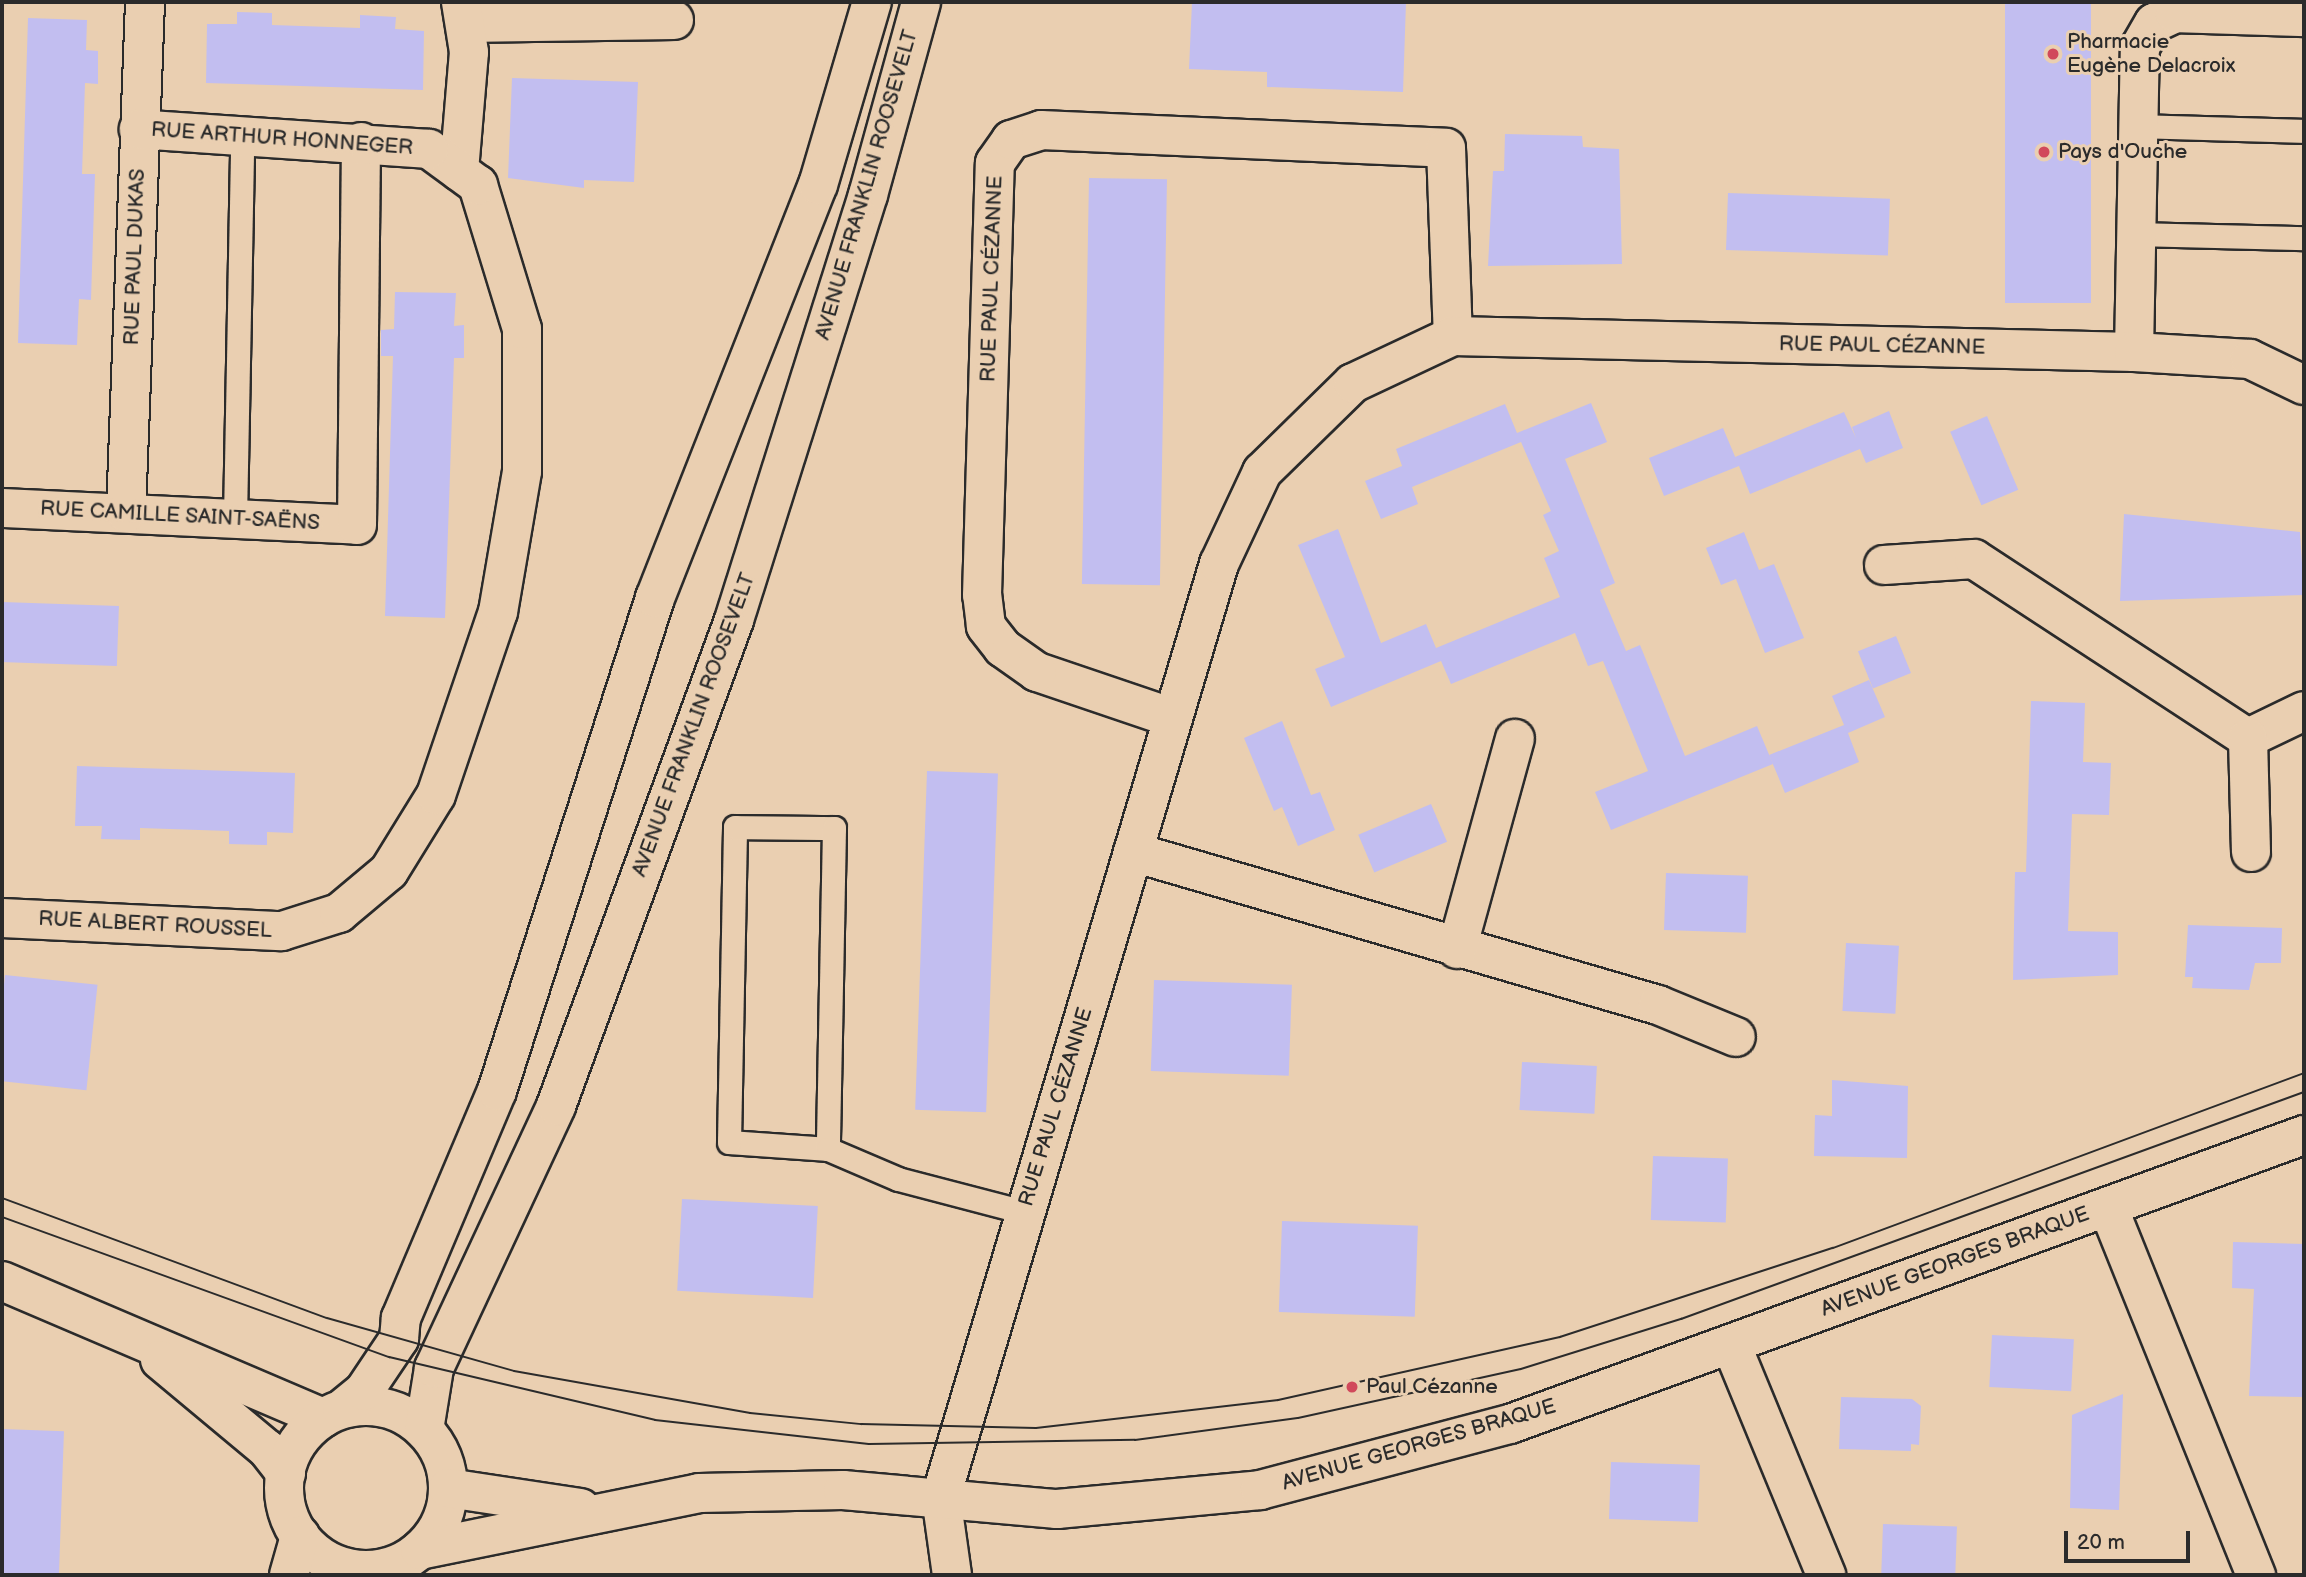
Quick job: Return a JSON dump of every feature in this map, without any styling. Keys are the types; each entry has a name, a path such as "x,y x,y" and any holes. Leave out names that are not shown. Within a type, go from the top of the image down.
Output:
{"street":[{"name":"RUE PAUL DUKAS","path":"126,513 145,2"},
{"path":"2,1281 332,1414 372,1406 400,1413 424,1430 438,1447 448,1488 441,1522 421,1550 403,1562 362,1573 328,1561 300,1536 289,1517 286,1473 305,1433 332,1414 364,1391 399,1339 401,1318 497,1091 655,598 818,185 872,2"},
{"name":"AVENUE FRANKLIN ROOSEVELT","path":"424,1430 434,1368 556,1106 734,620 868,195 921,2"},
{"path":"459,171 469,52 463,13 674,20"},
{"path":"2134,352 2140,47 2154,23 2175,13 2304,17"},
{"name":"RUE ARTHUR HONNEGER","path":"139,129 242,140 360,142 429,149 459,171"},
{"name":"RUE PAUL CÉZANNE","path":"1173,718 1037,672 1003,648 986,626 982,595 995,163 1011,140 1041,130 1447,148 1453,336"},
{"name":"RUE CAMILLE SAINT-SAËNS","path":"2,509 357,525 360,142"},
{"name":"RUE ALBERT ROUSSEL","path":"2,918 282,931 339,914 389,871 436,795 498,612 522,471 522,330 478,185 459,171"},
{"name":"RUE PAUL CÉZANNE","path":"941,1497 1219,564 1262,472 1353,383 1453,336 2134,352 2250,359 2304,385"},
{"path":"1884,565 1974,559 2248,738"},
{"path":"2248,738 2304,711"},
{"path":"2248,738 2251,852"},
{"path":"1457,949 1515,739"},
{"path":"1133,852 1457,949 1658,1004 1736,1037"},
{"name":"AVENUE GEORGES BRAQUE","path":"421,1550 617,1513 699,1493 843,1490 1057,1509 1260,1490 1510,1424 2304,1135"},
{"path":"2108,1206 2256,1575"},
{"path":"133,1335 267,1449 286,1473"},
{"path":"1731,1344 1826,1575"},
{"name":"AVENUE GEORGES BRAQUE","path":"448,1488 617,1513"},
{"path":"941,1497 952,1575"},
{"path":"289,1575 300,1536"}],"lane":[{"path":"2138,126 2304,131"},
{"path":"235,518 242,140"},
{"path":"2136,234 2304,238"},
{"path":"828,1149 834,828 736,827 729,1142 828,1149 898,1179 1024,1212"}],"building":[{"path":"1192,2 1406,2 1403,92 1267,87 1267,72 1189,69"},
{"name":"Pays d'Ouche","path":"2005,2 2091,2 2091,303 2005,303"},
{"path":"237,12 272,13 272,25 360,28 360,15 396,17 395,29 424,31 423,90 206,83 207,24 237,24"},
{"path":"28,18 87,20 86,50 98,51 98,84 85,83 82,174 95,174 91,300 79,299 77,345 18,343"},
{"path":"512,78 638,82 634,182 584,180 584,188 508,178"},
{"path":"1505,134 1582,136 1583,147 1619,149 1622,264 1488,266 1493,171 1504,171"},
{"path":"1089,178 1167,179 1160,585 1082,584"},
{"path":"1728,193 1890,199 1888,256 1726,250"},
{"path":"395,292 456,293 454,326 464,325 464,358 454,358 445,618 385,616 393,356 381,356 381,330 394,329"},
{"path":"1591,403 1607,442 1565,459 1615,583 1600,590 1626,651 1640,645 1685,756 1757,726 1773,764 1611,830 1595,792 1648,771 1603,661 1588,666 1575,633 1451,684 1441,661 1331,707 1315,669 1345,657 1298,545 1338,529 1381,643 1426,624 1436,648 1560,597 1544,558 1559,551 1543,515 1551,511 1521,442 1412,487 1418,504 1381,519 1365,481 1402,466 1396,449 1505,404 1517,433"},
{"path":"1889,411 1903,448 1866,463 1860,449 1750,494 1739,466 1664,496 1649,458 1723,428 1735,457 1844,412 1856,438 1852,427"},
{"path":"1987,416 2018,490 1981,505 1950,432"},
{"path":"2124,514 2300,532 2304,595 2120,601"},
{"path":"1744,532 1759,570 1774,564 1804,638 1765,653 1736,579 1721,585 1706,548"},
{"path":"2,602 119,606 117,666 2,662"},
{"path":"1896,636 1911,673 1873,688 1858,651"},
{"path":"1869,680 1885,717 1848,733 1859,762 1785,793 1769,755 1844,725 1832,696"},
{"path":"2031,701 2085,703 2083,762 2111,763 2109,815 2072,814 2068,931 2118,932 2118,975 2013,980 2015,872 2026,872"},
{"path":"1282,721 1311,795 1320,792 1335,830 1298,846 1282,807 1274,811 1244,738"},
{"path":"77,766 295,773 293,833 267,832 267,845 229,844 229,831 140,828 140,840 101,839 102,826 75,826"},
{"path":"927,771 998,773 986,1112 915,1110"},
{"path":"1431,804 1447,842 1374,873 1358,835"},
{"path":"1666,873 1748,876 1746,933 1664,930"},
{"path":"2188,925 2282,928 2281,963 2255,963 2249,990 2192,988 2193,977 2185,977"},
{"path":"1846,943 1899,946 1895,1014 1842,1011"},
{"path":"5,975 97,985 86,1090 2,1081 2,1004"},
{"path":"1154,980 1292,985 1289,1076 1151,1071"},
{"path":"1522,1062 1597,1066 1594,1114 1519,1110"},
{"path":"1832,1080 1908,1086 1907,1158 1814,1156 1815,1115 1832,1116"},
{"path":"1653,1156 1728,1159 1726,1223 1651,1220"},
{"path":"682,1199 818,1206 813,1298 677,1291"},
{"path":"1282,1221 1418,1226 1415,1317 1279,1312"},
{"path":"2233,1242 2304,1244 2304,1397 2249,1396 2254,1289 2232,1288"},
{"path":"1992,1335 2074,1339 2071,1391 1989,1387"},
{"path":"2123,1394 2119,1510 2070,1508 2072,1415"},
{"path":"1841,1397 1912,1399 1921,1406 1919,1445 1911,1444 1911,1451 1839,1449"},
{"path":"2,1429 64,1431 59,1575 2,1575"},
{"path":"1611,1462 1700,1465 1698,1522 1609,1519"},
{"path":"1883,1524 1957,1527 1955,1575 1881,1574"}],"tram line":[{"path":"2,1198 327,1318 514,1371 750,1413 861,1424 1036,1428 1278,1400 1560,1337 1833,1248 2304,1073"},
{"path":"2,1217 389,1357 655,1420 869,1444 1135,1440 1298,1418 1521,1369 1681,1319 2304,1092"}],"place":[{"name":"Pharmacie Eugène Delacroix","path":"2053,54"},
{"name":"Pays d'Ouche","path":"2044,152"},
{"name":"Paul Cézanne","path":"1352,1387"}]}
